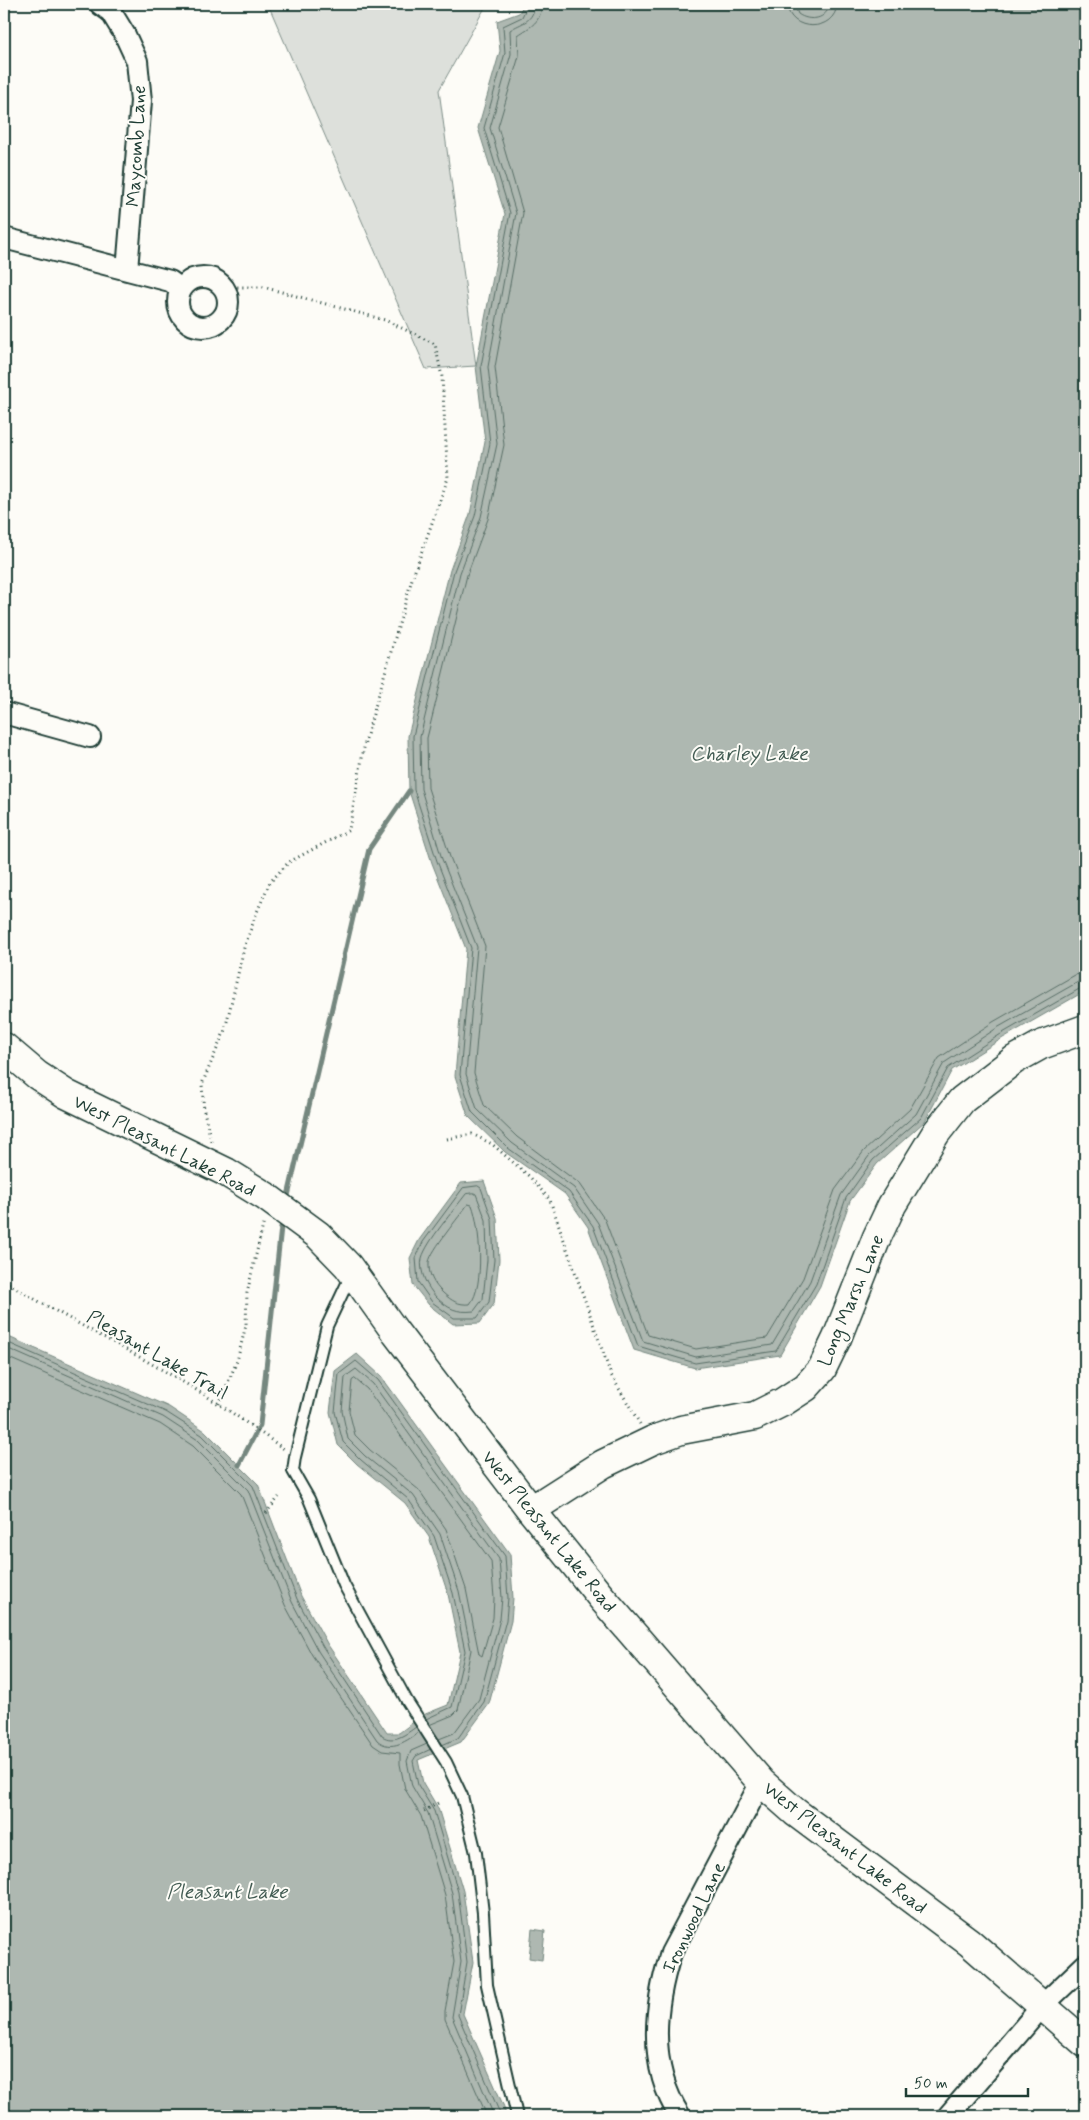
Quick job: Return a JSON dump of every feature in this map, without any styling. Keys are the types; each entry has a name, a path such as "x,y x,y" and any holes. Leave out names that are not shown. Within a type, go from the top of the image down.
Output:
{"street":[{"name":"Maycomb Lane","path":"100,4 111,12 125,35 137,61 140,101 127,270"},
{"path":"4,238 170,281 181,289"},
{"path":"202,276 211,278 224,287 228,303 222,318 217,323 201,328 185,321 177,306 177,297 181,289 186,282 202,276"},
{"path":"4,713 90,737"},
{"name":"Long Marsh Lane","path":"531,1510 603,1464 650,1441 681,1430 755,1416 783,1402 806,1387 822,1369 837,1338 877,1237 892,1205 913,1168 962,1100 1002,1068 1028,1052 1068,1034 1085,1029"},
{"name":"West Pleasant Lake Road","path":"4,1047 37,1075 66,1094 217,1168 269,1200 318,1235 352,1272 396,1333 531,1510 601,1597 761,1782 795,1812 969,1942 1085,2043"},
{"name":"Ironwood Lane","path":"680,2116 668,2096 660,2068 657,2012 661,1983 678,1938 761,1782"},
{"path":"948,2116 1042,2005 1085,1964"}],"lane":[{"path":"352,1272 327,1326 295,1457 294,1471 309,1499 344,1585 407,1701 446,1762 462,1796 476,1853 483,1913 487,1985 517,2116"}],"path":[{"path":"217,1168 204,1111 202,1084 226,1030 244,948 256,912 270,882 289,862 349,830 365,742 412,579 448,478 442,377 435,344 385,320 282,292 263,287 224,287"},
{"path":"446,1139 472,1134 492,1144 530,1176 550,1200 611,1375 650,1441"},
{"path":"219,1404 237,1361 246,1325 248,1293 269,1200"},
{"name":"Pleasant Lake Trail","path":"4,1280 48,1308 182,1381 219,1404 295,1457"},
{"path":"266,1513 279,1497"},
{"path":"424,1811 440,1802"}],"shaded area":[{"path":"268,4 487,4 439,90 476,366 426,369"}],"water":[{"name":"Charley Lake","path":"524,4 802,4 808,7 843,4 1085,4 1085,991 952,1070 925,1121 877,1164 850,1201 820,1286 780,1355 695,1368 634,1350 588,1227 565,1194 505,1152 468,1116 455,1076 466,949 432,863 409,791 408,736 450,570 470,514 485,442 476,366 505,214 478,128 500,51 497,21 519,13"},
{"path":"484,1181 497,1218 499,1260 494,1304 480,1323 453,1324 429,1305 413,1285 410,1258 419,1240 461,1183"},
{"name":"Pleasant Lake","path":"4,1335 169,1407 205,1431 258,1484 301,1596 328,1645 387,1733 399,1733 423,1715 448,1705 460,1652 448,1594 429,1537 405,1503 357,1464 338,1445 330,1412 335,1371 357,1354 381,1376 510,1554 513,1598 511,1621 489,1704 461,1742 418,1760 423,1783 438,1808 463,1891 473,1962 463,2014 504,2107 506,2116 4,2116"},
{"path":"532,1929 545,1931 542,1960 529,1958"}],"waterway":[{"path":"288,1196 369,849 409,791"},
{"path":"239,1465 260,1425 281,1227"}]}
